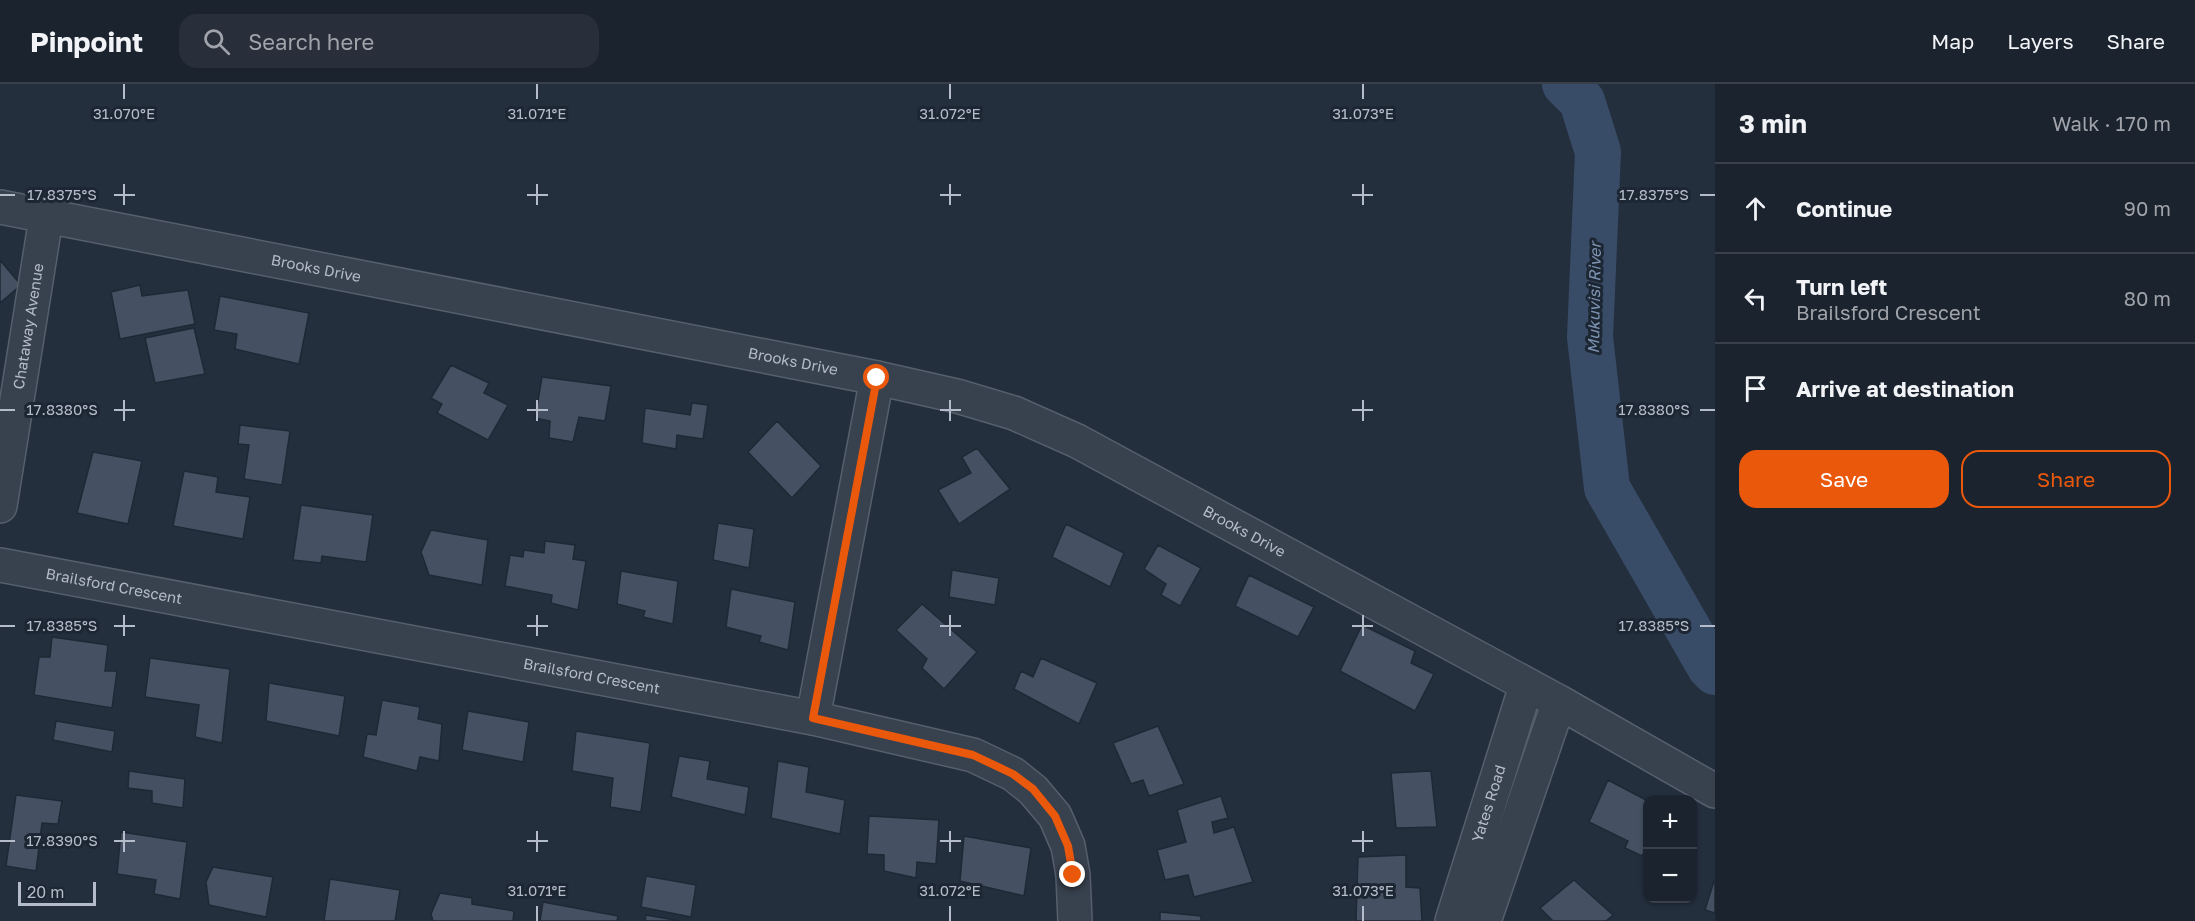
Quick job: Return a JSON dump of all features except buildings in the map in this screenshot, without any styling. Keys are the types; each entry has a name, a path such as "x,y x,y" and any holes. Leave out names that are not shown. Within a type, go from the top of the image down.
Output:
{"street":[{"name":"Brooks Drive","path":"0,207 46,218 877,378 957,396 1002,410 1077,441 1559,702 1715,791"},
{"name":"Chataway Avenue","path":"0,506 46,218"},
{"path":"813,718 877,378"},
{"name":"Brailsford Crescent","path":"0,565 813,718 973,755 1013,774 1033,789 1055,816 1068,846 1073,875 1075,921"},
{"name":"Yates Road","path":"1452,921 1526,686"},
{"path":"1484,921 1559,702"}],"waterway":[{"name":"Mukuvisi River","path":"1565,84 1582,101 1598,152 1590,337 1607,488 1715,672"}],"route":[{"path":"877,378 813,718 973,755 1013,774 1033,789 1055,816 1068,846 1073,875"}]}
